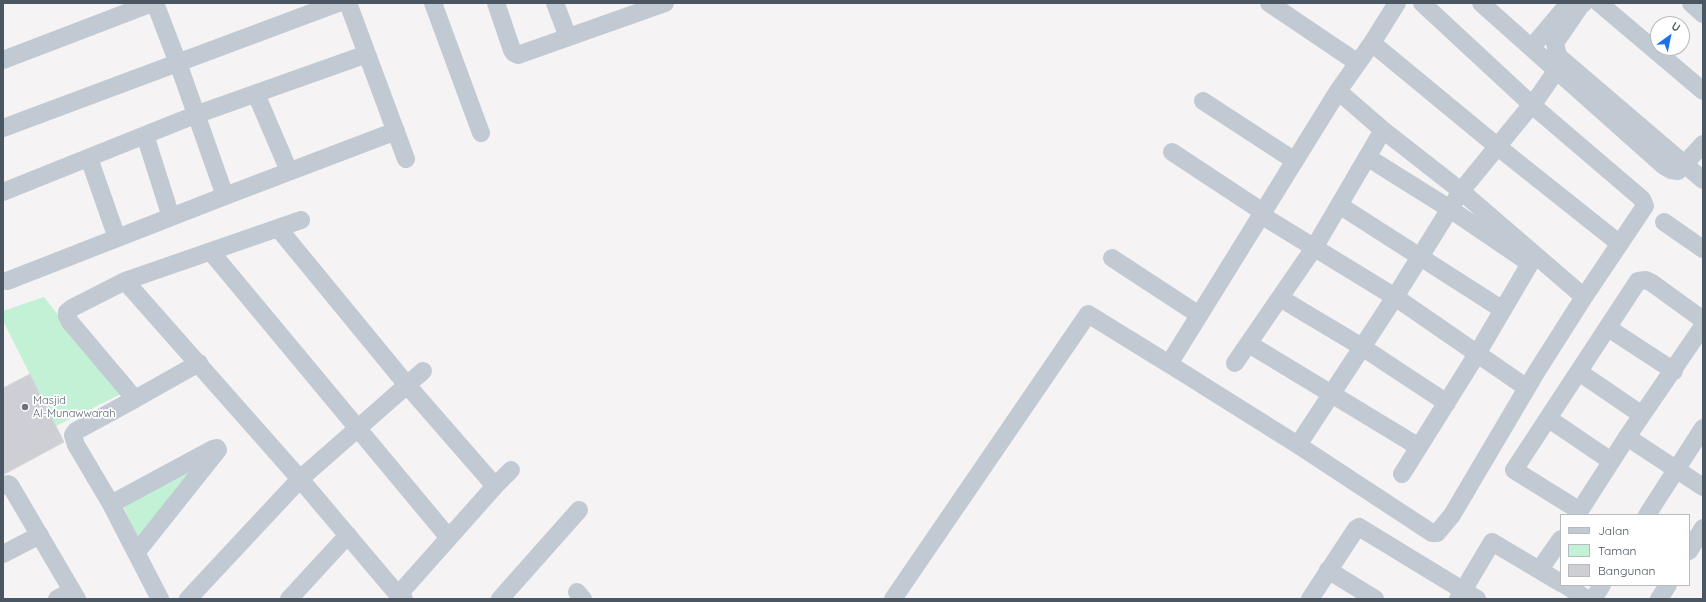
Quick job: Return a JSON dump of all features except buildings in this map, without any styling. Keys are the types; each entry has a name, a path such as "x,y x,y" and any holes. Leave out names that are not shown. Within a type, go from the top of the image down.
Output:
{"street":[{"path":"3,60 154,3 178,63 195,115 225,196"},
{"path":"3,128 338,3"},
{"path":"348,3 406,159"},
{"path":"433,3 481,133"},
{"path":"496,3 514,53 518,55 568,38 618,11 665,3"},
{"path":"555,3 568,38"},
{"path":"1269,3 1358,63"},
{"path":"893,599 1088,314 1298,445 1432,533 1437,533 1452,514 1527,388 1584,297 1643,212 1645,206 1642,199 1532,105 1422,3"},
{"path":"1481,3 1664,166 1671,170 1678,171 1703,144"},
{"path":"1532,47 1569,3"},
{"path":"1584,3 1581,5 1555,43 1558,56 1703,180"},
{"path":"1691,3 1703,14"},
{"path":"1169,364 1338,91 1372,43 1393,5"},
{"path":"1606,5 1703,92"},
{"path":"1372,43 1498,147 1620,244"},
{"path":"3,192 195,115 367,54"},
{"path":"1298,445 1395,297 1461,191 1532,105 1556,71"},
{"path":"1338,91 1383,130 1461,191 1533,259"},
{"path":"256,94 289,171"},
{"path":"1203,101 1295,161"},
{"path":"1235,363 1314,248 1383,130"},
{"path":"7,282 289,171 396,131"},
{"path":"145,135 171,217"},
{"path":"1172,152 1314,248 1395,297 1527,388"},
{"path":"1366,157 1533,259 1584,297"},
{"path":"89,158 117,238"},
{"path":"1339,205 1503,310"},
{"path":"135,399 70,322 67,312 125,281 301,220"},
{"path":"1664,222 1703,249"},
{"path":"278,228 407,385 495,486"},
{"path":"211,252 449,538"},
{"path":"1112,258 1199,315"},
{"path":"1402,474 1477,354 1533,259"},
{"path":"1703,320 1652,284 1642,280 1635,284 1549,419 1514,470 1579,513 1627,437 1674,371 1703,326"},
{"path":"125,281 300,479 348,535 395,595 511,470"},
{"path":"1280,298 1362,347 1447,403"},
{"path":"1608,328 1674,371"},
{"path":"1249,344 1419,447"},
{"path":"160,599 111,504 76,445 73,435 76,431 199,363"},
{"path":"188,599 300,479 424,371"},
{"path":"1579,372 1642,415"},
{"path":"1549,419 1611,462"},
{"path":"1648,514 1703,428"},
{"path":"1627,437 1703,487"},
{"path":"111,504 217,448 218,450 136,553"},
{"path":"3,486 8,484 10,485 40,535 69,596"},
{"path":"500,599 579,510"},
{"path":"1310,599 1356,529 1361,528 1466,596 1492,542 1540,569 1560,582"},
{"path":"1690,549 1703,528"},
{"path":"3,554 40,535"},
{"path":"289,599 348,535"},
{"path":"1540,569 1560,540"},
{"path":"1328,570 1375,599"},
{"path":"1567,586 1587,599"},
{"path":"1593,599 1601,586"},
{"path":"1659,599 1667,586"}],"green space":[{"path":"44,297 121,394 56,426 3,321 3,311"},
{"path":"205,459 138,541 123,505"}],"place":[{"name":"Masjid Al-Munawwarah","path":"25,407"}]}
